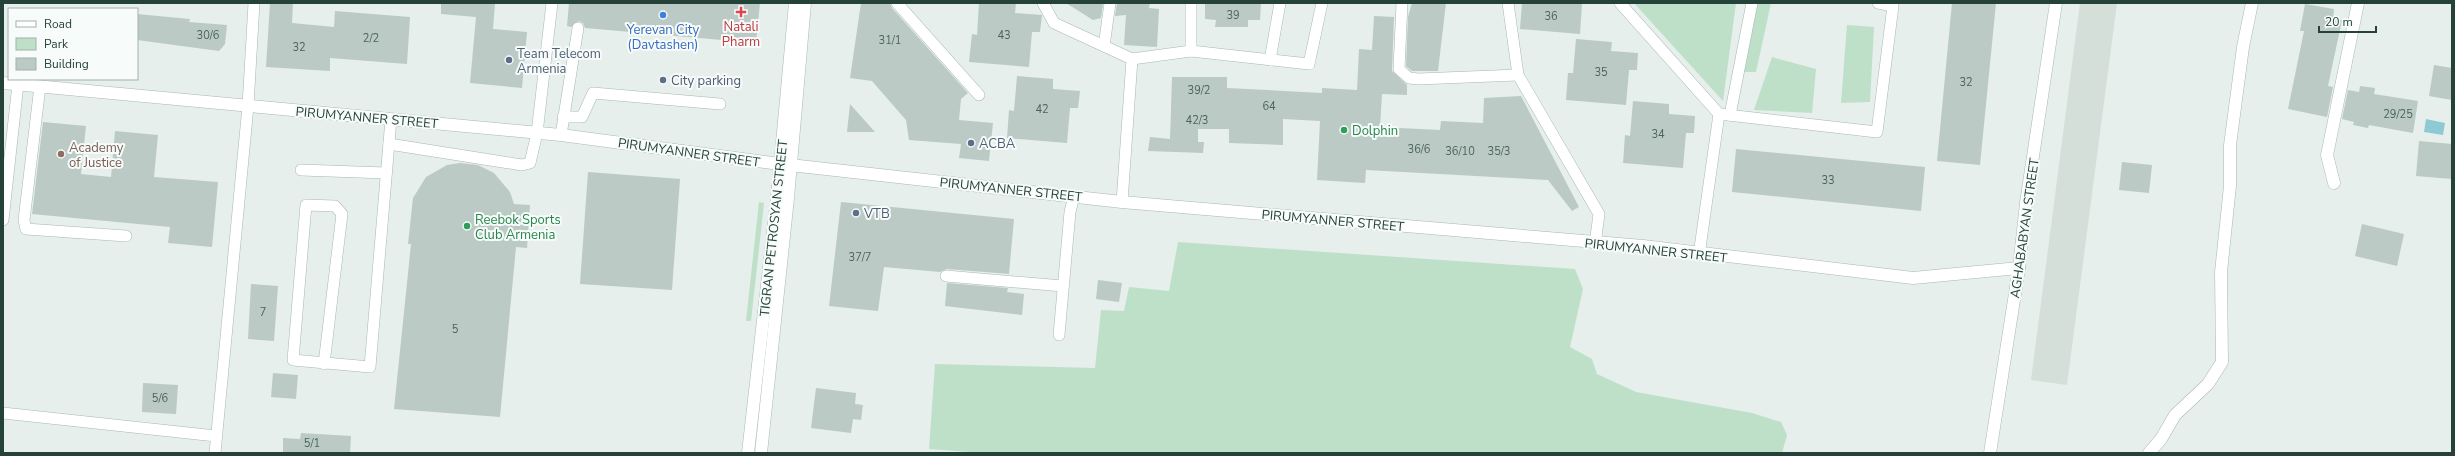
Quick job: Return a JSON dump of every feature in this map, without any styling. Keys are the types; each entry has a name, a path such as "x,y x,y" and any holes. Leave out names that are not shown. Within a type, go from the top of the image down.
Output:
{"street":[{"name":"TIGRAN PETROSYAN STREET","path":"761,453 785,165 795,3"},
{"name":"TIGRAN PETROSYAN STREET","path":"748,453 805,3"},
{"name":"AGHABABYAN STREET","path":"1990,453 2019,268 2026,203 2056,3"},
{"path":"2149,453 2161,439 2175,415 2208,384 2222,362 2221,272 2230,186 2230,145 2243,47 2252,3"},
{"path":"2334,183 2327,155 2358,3"},
{"name":"PIRUMYANNER STREET","path":"3,83 561,135 785,165 1122,202 1595,244 1643,246 1699,255 1913,278 2019,268"}],"lane":[{"path":"214,453 248,106 254,3"},
{"path":"389,144 522,165 530,163 537,133 552,3"},
{"path":"897,3 979,95"},
{"path":"1043,3 1054,23 1132,59 1191,51 1309,64 1322,3"},
{"path":"1104,46 1110,3"},
{"path":"1191,3 1191,51"},
{"path":"1270,60 1280,3"},
{"path":"1402,3 1399,69 1409,78 1418,80 1518,75"},
{"path":"1508,3 1518,75 1599,214 1595,244"},
{"path":"1620,3 1725,115 1877,132 1893,6 1878,3"},
{"path":"1699,255 1725,115 1752,3"},
{"path":"561,135 578,28"},
{"path":"1122,202 1132,59"},
{"path":"3,220 18,84"},
{"path":"40,86 24,220 26,229 126,236"},
{"path":"563,117 582,117 593,93 720,104"},
{"path":"324,364 342,214 334,206 306,205 293,360 324,364 370,367 390,119"},
{"path":"301,170 386,173"},
{"path":"1059,335 1070,212 1074,196"},
{"path":"946,276 1063,286"},
{"path":"3,413 216,436"}],"shaded area":[{"path":"2080,3 2117,3 2067,385 2031,380"}],"green space":[{"path":"1634,3 1736,3 1723,101"},
{"path":"1755,3 1771,3 1756,72 1741,72"},
{"path":"1847,25 1874,27 1870,102 1841,103"},
{"path":"1772,57 1816,69 1812,113 1754,110"},
{"path":"759,202 764,203 751,321 746,321"},
{"path":"1178,242 1575,269 1583,289 1570,347 1592,359 1597,374 1636,392 1752,413 1781,422 1787,435 1782,453 983,453 929,449 935,364 1095,368 1101,310 1124,311 1129,287 1169,291"}],"water":[{"path":"2426,119 2445,123 2443,135 2424,132"}],"building":[{"path":"270,3 293,3 292,23 334,27 335,11 410,17 407,64 330,58 330,71 266,67"},
{"path":"441,3 495,3 493,29 527,32 522,88 470,83 476,17 441,14"},
{"name":"Yerevan City (Davtashen)","path":"569,3 760,3 756,43 585,28 583,23 579,21 571,27 567,26"},
{"path":"861,3 890,3 892,8 968,93 961,99 959,120 993,123 989,161 959,158 961,144 909,140 906,120 872,81 850,78"},
{"path":"979,3 1016,3 1015,13 1042,15 1040,32 1032,32 1029,67 969,62 972,34 977,35"},
{"path":"1066,3 1103,3 1101,18 1093,20"},
{"path":"1117,3 1150,3 1149,8 1159,9 1157,47 1124,45 1126,15 1115,16"},
{"path":"1205,3 1261,3 1260,20 1248,20 1248,27 1215,27 1216,20 1205,19"},
{"path":"1412,3 1446,3 1438,71 1412,71 1406,66 1408,17"},
{"path":"1522,3 1582,3 1580,34 1520,29"},
{"path":"1952,3 1996,3 1980,165 1937,161"},
{"path":"2305,4 2334,9 2333,19 2342,20 2328,86 2333,87 2327,117 2288,109 2304,31 2300,31"},
{"path":"138,14 190,19 189,22 227,25 225,44 219,51 138,40"},
{"path":"1374,16 1394,17 1392,71 1407,85 1407,95 1382,94 1380,127 1440,130 1441,121 1483,123 1484,98 1521,96 1579,207 1572,211 1548,180 1366,170 1365,183 1317,180 1320,121 1283,119 1283,145 1229,143 1229,129 1198,129 1198,142 1204,142 1203,153 1148,151 1150,137 1170,139 1172,77 1227,77 1227,88 1322,93 1322,88 1357,90 1359,49 1372,50"},
{"path":"1576,39 1612,42 1611,51 1638,53 1637,70 1629,70 1626,105 1566,100 1568,73 1573,73"},
{"path":"2434,65 2452,68 2452,100 2429,96"},
{"path":"1017,76 1053,79 1053,89 1080,91 1078,108 1070,108 1067,143 1007,138 1009,110 1014,111"},
{"path":"2360,86 2375,88 2374,94 2418,101 2413,133 2369,125 2368,128 2353,125 2354,122 2342,119 2348,90 2359,92"},
{"path":"1633,101 1669,104 1669,114 1695,116 1694,133 1686,133 1683,168 1623,163 1625,135 1630,136"},
{"path":"850,104 875,132 847,132"},
{"name":"Academy of Justice","path":"43,122 86,126 81,174 111,177 115,131 158,135 154,177 218,182 212,247 168,243 170,227 32,214"},
{"path":"2419,141 2452,144 2452,179 2416,176"},
{"path":"1736,149 1925,167 1921,211 1732,192"},
{"path":"2122,162 2152,165 2149,193 2119,190"},
{"path":"460,163 478,165 494,173 510,192 514,204 530,205 527,248 516,247 500,417 394,409 411,244 408,244 413,198 426,177 447,165"},
{"path":"588,172 680,179 672,290 580,284"},
{"path":"841,202 1014,219 1009,274 947,269 940,272 884,267 878,311 829,306"},
{"path":"2362,224 2404,234 2397,266 2355,256"},
{"path":"1098,280 1122,283 1119,302 1096,299"},
{"path":"947,283 1008,288 1007,292 1024,294 1022,315 945,306"},
{"path":"251,284 278,286 274,341 248,339"},
{"path":"273,373 298,375 296,399 271,397"},
{"path":"143,383 178,385 176,414 142,412"},
{"path":"816,388 856,393 855,404 863,405 861,420 853,419 851,433 811,428"},
{"path":"301,433 351,436 350,453 283,453 283,438 300,439"}],"place":[{"name":"Natali Pharm","path":"741,12"},
{"name":"Yerevan City (Davtashen)","path":"663,15"},
{"name":"Team Telecom Armenia","path":"509,60"},
{"name":"City parking","path":"663,80"},
{"name":"Dolphin","path":"1344,130"},
{"name":"ACBA","path":"971,143"},
{"name":"Academy of Justice","path":"61,154"},
{"name":"VTB","path":"856,213"},
{"name":"Reebok Sports Club Armenia","path":"467,226"}]}
